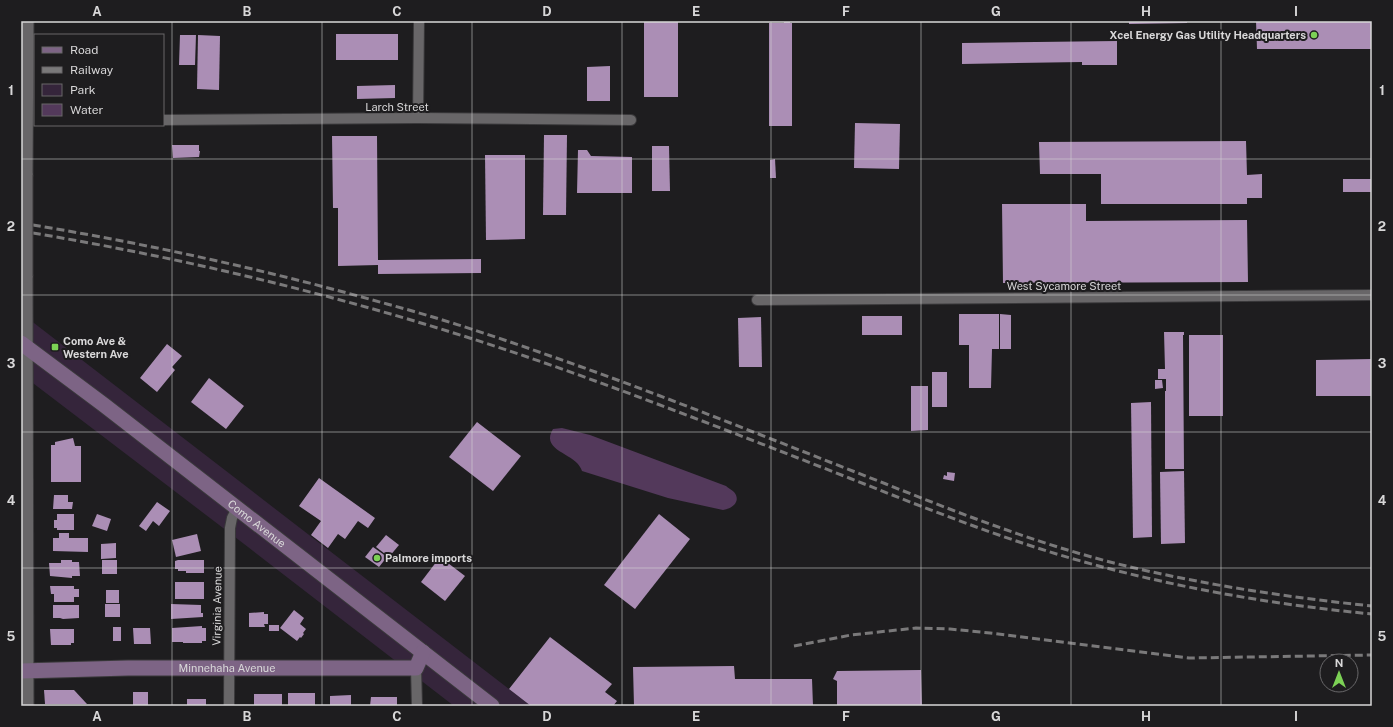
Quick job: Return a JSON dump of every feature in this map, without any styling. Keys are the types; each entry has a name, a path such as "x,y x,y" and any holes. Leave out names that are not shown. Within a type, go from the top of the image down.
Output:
{"main road":[{"name":"Como Avenue","path":"24,345 104,404 492,706"},
{"path":"416,668 423,652"},
{"name":"Minnehaha Avenue","path":"24,671 229,668 416,668"}],"street":[{"path":"27,21 31,120 26,175 24,345 24,671 27,706"},
{"path":"418,118 419,21"},
{"name":"Larch Street","path":"164,120 418,118 631,120"},
{"name":"West Sycamore Street","path":"757,300 1372,295"},
{"name":"Virginia Avenue","path":"229,706 230,528 232,518 238,508"},
{"path":"416,668 417,706"}],"green space":[{"path":"21,313 531,706 454,706 21,374"}],"water":[{"path":"562,428 590,435 726,486 734,492 737,499 736,502 732,507 723,510 668,498 582,471 573,459 557,449 550,441 550,436 553,429"}],"building":[{"path":"644,21 678,21 678,97 644,97"},
{"path":"784,21 790,21 790,23 792,23 792,126 769,126 769,23 784,23"},
{"path":"1129,21 1187,21 1187,23 1129,24"},
{"name":"Xcel Energy Gas Utility Headquarters","path":"1256,21 1372,21 1372,49 1257,49"},
{"path":"336,34 398,34 398,60 336,60"},
{"path":"180,35 196,35 195,65 179,65"},
{"path":"198,35 220,36 219,90 197,89"},
{"path":"1117,41 1117,65 1082,65 1082,62 962,64 962,43"},
{"path":"610,66 610,101 587,101 587,67"},
{"path":"395,85 395,98 357,99 357,86"},
{"path":"855,123 900,124 899,169 854,168"},
{"path":"544,135 567,135 566,215 543,215"},
{"path":"332,136 377,136 378,260 481,259 481,273 378,274 378,265 338,266 338,208 333,208"},
{"path":"1246,141 1247,175 1262,174 1262,198 1247,198 1247,204 1101,204 1101,174 1040,174 1039,142"},
{"path":"172,145 199,145 199,157 173,158"},
{"path":"652,146 669,146 670,191 652,191"},
{"path":"578,150 587,150 591,156 632,157 632,193 577,193"},
{"path":"485,155 525,155 525,239 486,240"},
{"path":"775,159 776,178 770,178 770,160"},
{"path":"1343,179 1372,179 1372,192 1343,192"},
{"path":"1002,204 1086,204 1086,221 1247,220 1248,282 1003,283"},
{"path":"959,314 999,314 999,349 992,349 991,388 969,388 969,345 959,345"},
{"path":"1000,314 1011,315 1011,349 1000,349"},
{"path":"862,316 902,316 902,335 862,335"},
{"path":"761,317 762,367 739,367 738,318"},
{"path":"1164,332 1184,332 1184,469 1165,469 1166,379 1158,379 1158,369 1165,369"},
{"path":"1189,335 1223,335 1223,416 1189,416"},
{"path":"167,344 182,356 172,367 175,370 157,392 140,378"},
{"path":"1372,359 1372,396 1316,396 1316,360"},
{"path":"932,372 947,372 947,407 932,407"},
{"path":"209,378 244,406 226,429 191,402"},
{"path":"1155,380 1162,380 1163,388 1155,389"},
{"path":"911,386 928,386 928,430 911,431"},
{"path":"1151,402 1152,537 1133,538 1131,403"},
{"path":"477,422 521,456 493,491 449,457"},
{"path":"73,438 75,446 81,446 81,482 51,482 51,445 55,445 55,442"},
{"path":"1184,471 1185,543 1161,544 1160,472"},
{"path":"947,472 955,473 954,481 943,479 944,475 947,476"},
{"path":"319,478 375,518 368,528 358,521 345,539 338,534 328,548 311,535 321,521 299,506"},
{"path":"54,495 68,495 68,502 73,502 72,509 53,509"},
{"path":"157,502 170,511 159,526 153,521 146,531 139,526"},
{"path":"57,514 74,514 74,530 57,530 57,528 54,528 54,520 57,520"},
{"path":"97,514 111,519 107,531 92,526"},
{"path":"659,514 690,539 635,609 604,585"},
{"path":"59,533 69,533 69,538 88,538 88,552 53,551 53,538 59,538"},
{"path":"197,534 201,551 176,557 172,540"},
{"path":"386,535 399,545 389,557 376,547"},
{"path":"116,543 116,558 101,559 101,544"},
{"path":"373,547 387,557 379,567 365,557"},
{"path":"440,557 465,576 445,601 421,582"},
{"path":"61,560 72,560 72,562 79,562 80,576 72,576 72,578 50,576 49,563 61,563"},
{"path":"102,560 117,560 117,574 102,574"},
{"path":"204,560 204,573 186,573 186,571 178,571 178,569 175,569 175,561"},
{"path":"175,582 204,582 204,599 175,599"},
{"path":"50,586 74,586 74,589 79,589 79,597 74,597 74,602 54,602 54,594 51,594"},
{"path":"106,590 119,590 119,603 106,603"},
{"path":"105,604 120,604 120,617 105,617"},
{"path":"171,604 201,605 201,613 203,613 203,617 171,619"},
{"path":"53,605 79,605 79,618 53,618"},
{"path":"294,610 304,618 300,624 306,629 301,638 300,637 297,641 280,628"},
{"path":"264,612 264,614 268,614 268,624 264,624 265,627 249,627 249,613"},
{"path":"269,625 279,625 279,631 269,631"},
{"path":"202,626 202,628 206,628 206,641 202,641 202,643 172,642 172,628"},
{"path":"113,627 121,627 121,641 113,641"},
{"path":"133,628 150,628 151,644 134,644"},
{"path":"50,629 74,629 74,643 71,643 71,645 51,645"},
{"path":"550,637 612,684 605,692 617,701 613,706 531,706 509,689"},
{"path":"734,666 735,679 812,679 813,706 634,706 633,667"},
{"path":"921,670 922,706 837,706 837,681 833,679 837,671"},
{"path":"44,690 74,690 87,704 45,704"},
{"path":"133,692 148,692 148,706 133,706"},
{"path":"288,693 315,693 315,706 288,706"},
{"path":"254,694 282,694 282,706 254,706"},
{"path":"351,695 351,706 330,706 330,696"},
{"path":"371,697 397,697 397,706 370,706"},
{"path":"187,699 206,699 206,706 187,706"}],"railway":[{"path":"21,223 113,239 205,258 342,292 459,325 615,379 971,517 1027,537 1085,555 1146,571 1210,583 1274,594 1372,606"},
{"path":"21,231 162,257 302,290 371,308 508,350 722,428 962,522 1060,555 1098,566 1175,584 1253,599 1372,614"},
{"path":"794,646 851,635 916,628 950,629 990,633 1189,658 1372,655"}],"place":[{"name":"Xcel Energy Gas Utility Headquarters","path":"1314,35"},
{"name":"Como Ave & Western Ave","path":"55,347"},
{"name":"Palmore imports","path":"377,558"}]}
